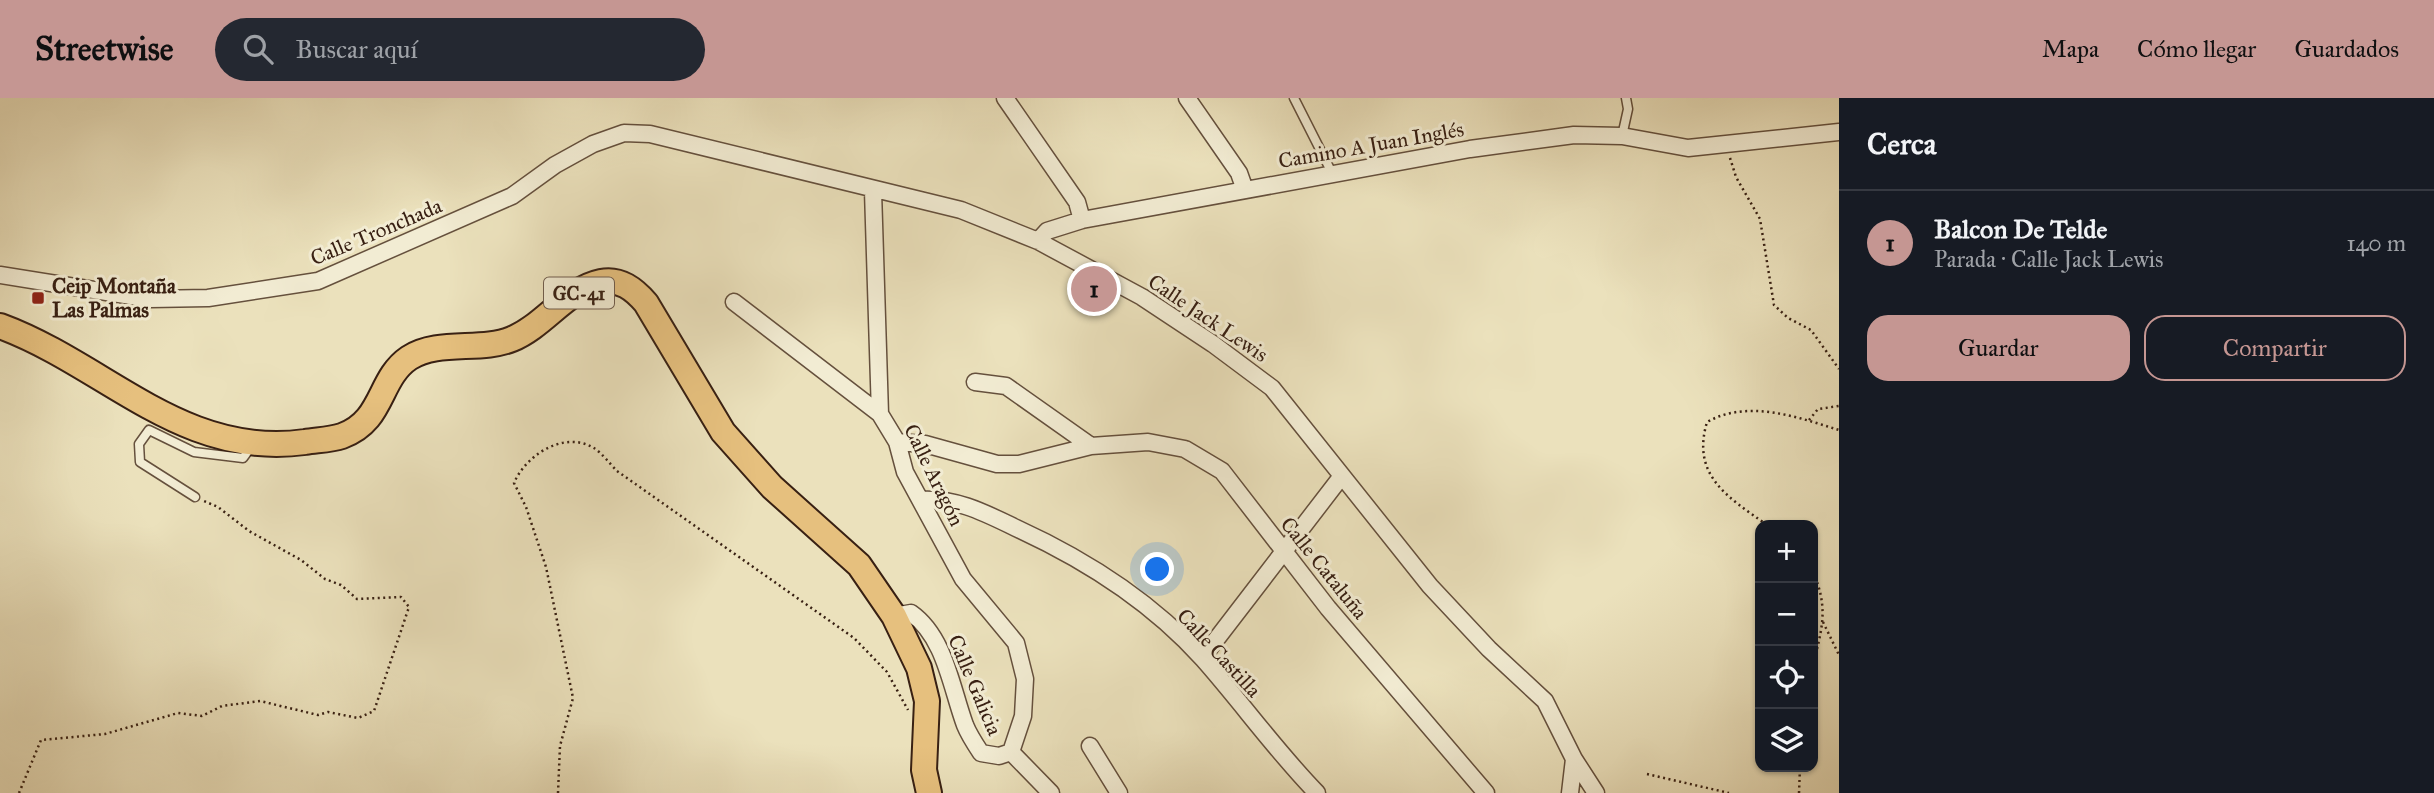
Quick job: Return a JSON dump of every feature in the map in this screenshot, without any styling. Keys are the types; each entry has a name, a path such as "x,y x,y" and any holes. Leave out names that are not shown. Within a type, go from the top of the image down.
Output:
{"main road":[{"name":"GC-41","path":"0,326 27,336 185,424 214,437 253,444 289,444 339,437 354,431 375,411 399,366 410,357 433,350 510,340 588,286 615,281 629,286 646,303 723,432 772,487 859,565 894,616 919,668 927,701 924,770 929,793"}],"street":[{"path":"1005,98 1077,202 1082,220"},
{"path":"1187,98 1239,173 1245,190"},
{"name":"Calle Jack Lewis","path":"624,132 650,134 873,191 961,210 1038,241 1142,297 1272,388 1430,586 1489,649 1545,701 1574,759 1596,793"},
{"name":"Calle Tronchada","path":"0,275 150,299 208,298 318,281 512,196 555,165 593,144 624,132"},
{"name":"Camino A Juan Inglés","path":"1038,241 1047,231 1082,220 1332,173 1574,135 1622,136 1688,148 1839,132"},
{"name":"Calle Aragón","path":"873,191 880,414 897,442 905,472 963,579 1016,643 1025,679 1023,716 1011,752"},
{"path":"734,302 880,414"},
{"path":"975,382 1006,386 1091,446"},
{"name":"Calle Cataluña","path":"897,442 925,444 997,464 1019,464 1091,446 1148,442 1185,449 1222,471 1283,550 1486,793"},
{"path":"1202,658 1341,477"},
{"name":"Calle Castilla","path":"921,500 942,499 967,506 1052,544 1135,596 1202,658 1317,793"},
{"name":"Calle Galicia","path":"894,616 911,613 925,623 939,650 966,728 981,753 999,756 1011,752 1051,793"},
{"path":"1090,746 1119,793"},
{"path":"1570,793 1574,759"}],"lane":[{"path":"1294,98 1332,173"},
{"path":"1622,136 1628,109 1626,98"},
{"path":"195,498 140,462 139,444 149,430 194,452 243,458 253,444"}],"path":[{"path":"1725,145 1736,177 1760,219 1774,305 1788,318 1811,330 1839,369"},
{"path":"1809,421 1818,409 1839,405"},
{"path":"1760,520 1724,494 1706,470 1701,442 1707,422 1721,414 1740,411 1788,414 1839,430"},
{"path":"558,793 560,746 573,698 546,567 526,507 514,483 522,465 557,443 579,441 596,449 617,471 854,638 887,672 924,737"},
{"path":"19,793 41,740 105,734 178,713 202,716 222,706 260,701 318,715 328,712 358,718 374,711 409,607 401,597 357,599 341,585 325,579 301,560 249,531 218,506 195,498"},
{"path":"1817,646 1823,622 1823,595 1818,583"},
{"path":"1823,622 1839,655"},
{"path":"1799,793 1800,772"},
{"path":"1647,774 1729,793"}],"place":[{"name":"Balcon De Telde","path":"1094,289"},
{"name":"Ceip Montaña Las Palmas","path":"38,298"}]}
